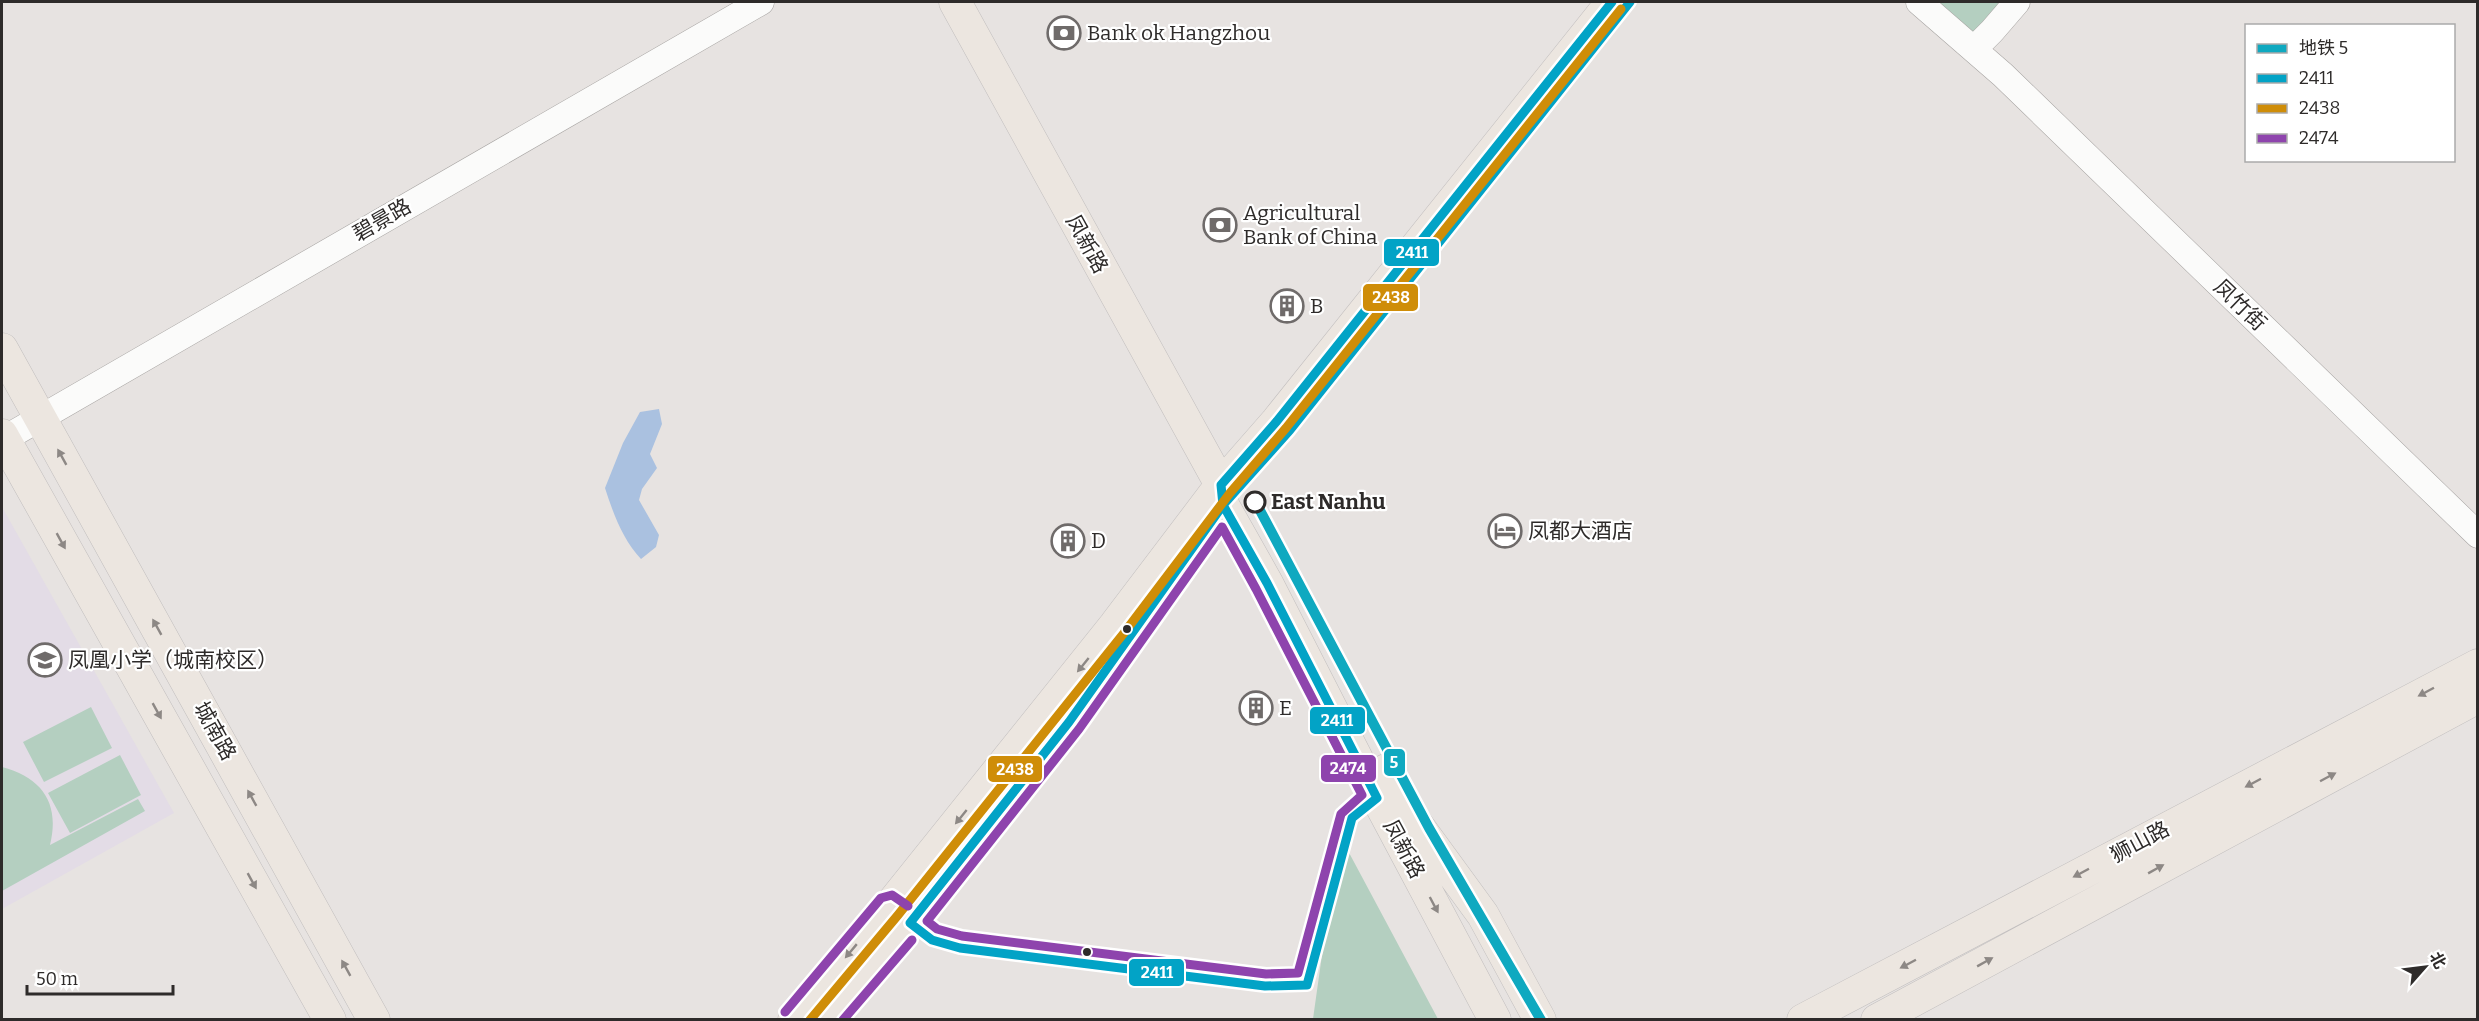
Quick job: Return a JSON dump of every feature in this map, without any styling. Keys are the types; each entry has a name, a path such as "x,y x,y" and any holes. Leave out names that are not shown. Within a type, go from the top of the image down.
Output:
{"main road":[{"name":"凤新路","path":"955,2 1225,494 1413,819 1483,915 1540,1020"},
{"path":"827,1020 910,923 1069,722 1277,421 1612,2"},
{"path":"794,1020 889,907 1108,634 1225,494 1296,423 1630,2"},
{"name":"城南路","path":"2,349 374,1020"},
{"name":"城南路","path":"2,438 330,1020"},
{"name":"凤新路","path":"1225,494 1267,583 1377,798 1495,1020"},
{"name":"狮山路","path":"1803,1020 2478,664"},
{"name":"狮山路","path":"1877,1020 2478,698"}],"street":[{"name":"碧景路","path":"2,438 761,2"},
{"name":"凤竹街","path":"1919,2 2003,75 2478,535"},
{"path":"1974,49 2017,2"}],"shaded area":[{"name":"凤凰小学（城南校区）","path":"2,507 174,813 2,909"}],"green space":[{"path":"1931,2 2008,2 1980,43"},
{"path":"91,707 112,748 44,782 23,742"},
{"path":"120,755 141,795 70,833 48,793"},
{"path":"2,767 28,778 45,795 52,817 50,845 138,799 145,811 2,891"},
{"path":"1339,834 1438,1019 1313,1019"}],"water":[{"path":"659,409 662,424 650,454 657,468 642,489 639,500 659,535 656,547 641,559 624,535 605,488 623,443 640,412"}],"metro line":[{"name":"5","path":"1255,501 1429,828 1541,1020"}],"transit line":[{"name":"2411","path":"1223,505 1221,485 1277,421 1612,2"},
{"name":"2411","path":"1223,505 1290,430 1630,2"},
{"name":"2438","path":"810,1020 898,915 1124,633 1230,493 1286,428 1621,9"},
{"name":"2411","path":"1223,505 1267,583 1377,798 1352,818 1307,985 1265,986 960,948 932,940 910,923 1069,722 1223,505"},
{"name":"2474","path":"1222,527 1362,795 1341,814 1298,973 1266,974 962,936 937,929 927,921 1079,729 1222,527"},
{"name":"2474","path":"785,1012 881,898 892,895 908,906"},
{"name":"2474","path":"843,1020 912,940"}],"place":[{"name":"Bank ok Hangzhou","path":"1064,33"},
{"name":"Agricultural Bank of China","path":"1220,225"},
{"name":"B","path":"1287,306"},
{"name":"East Nanhu","path":"1255,502"},
{"name":"凤都大酒店","path":"1505,531"},
{"name":"D","path":"1068,541"},
{"name":"凤凰小学（城南校区）","path":"45,660"},
{"name":"E","path":"1256,708"}]}
